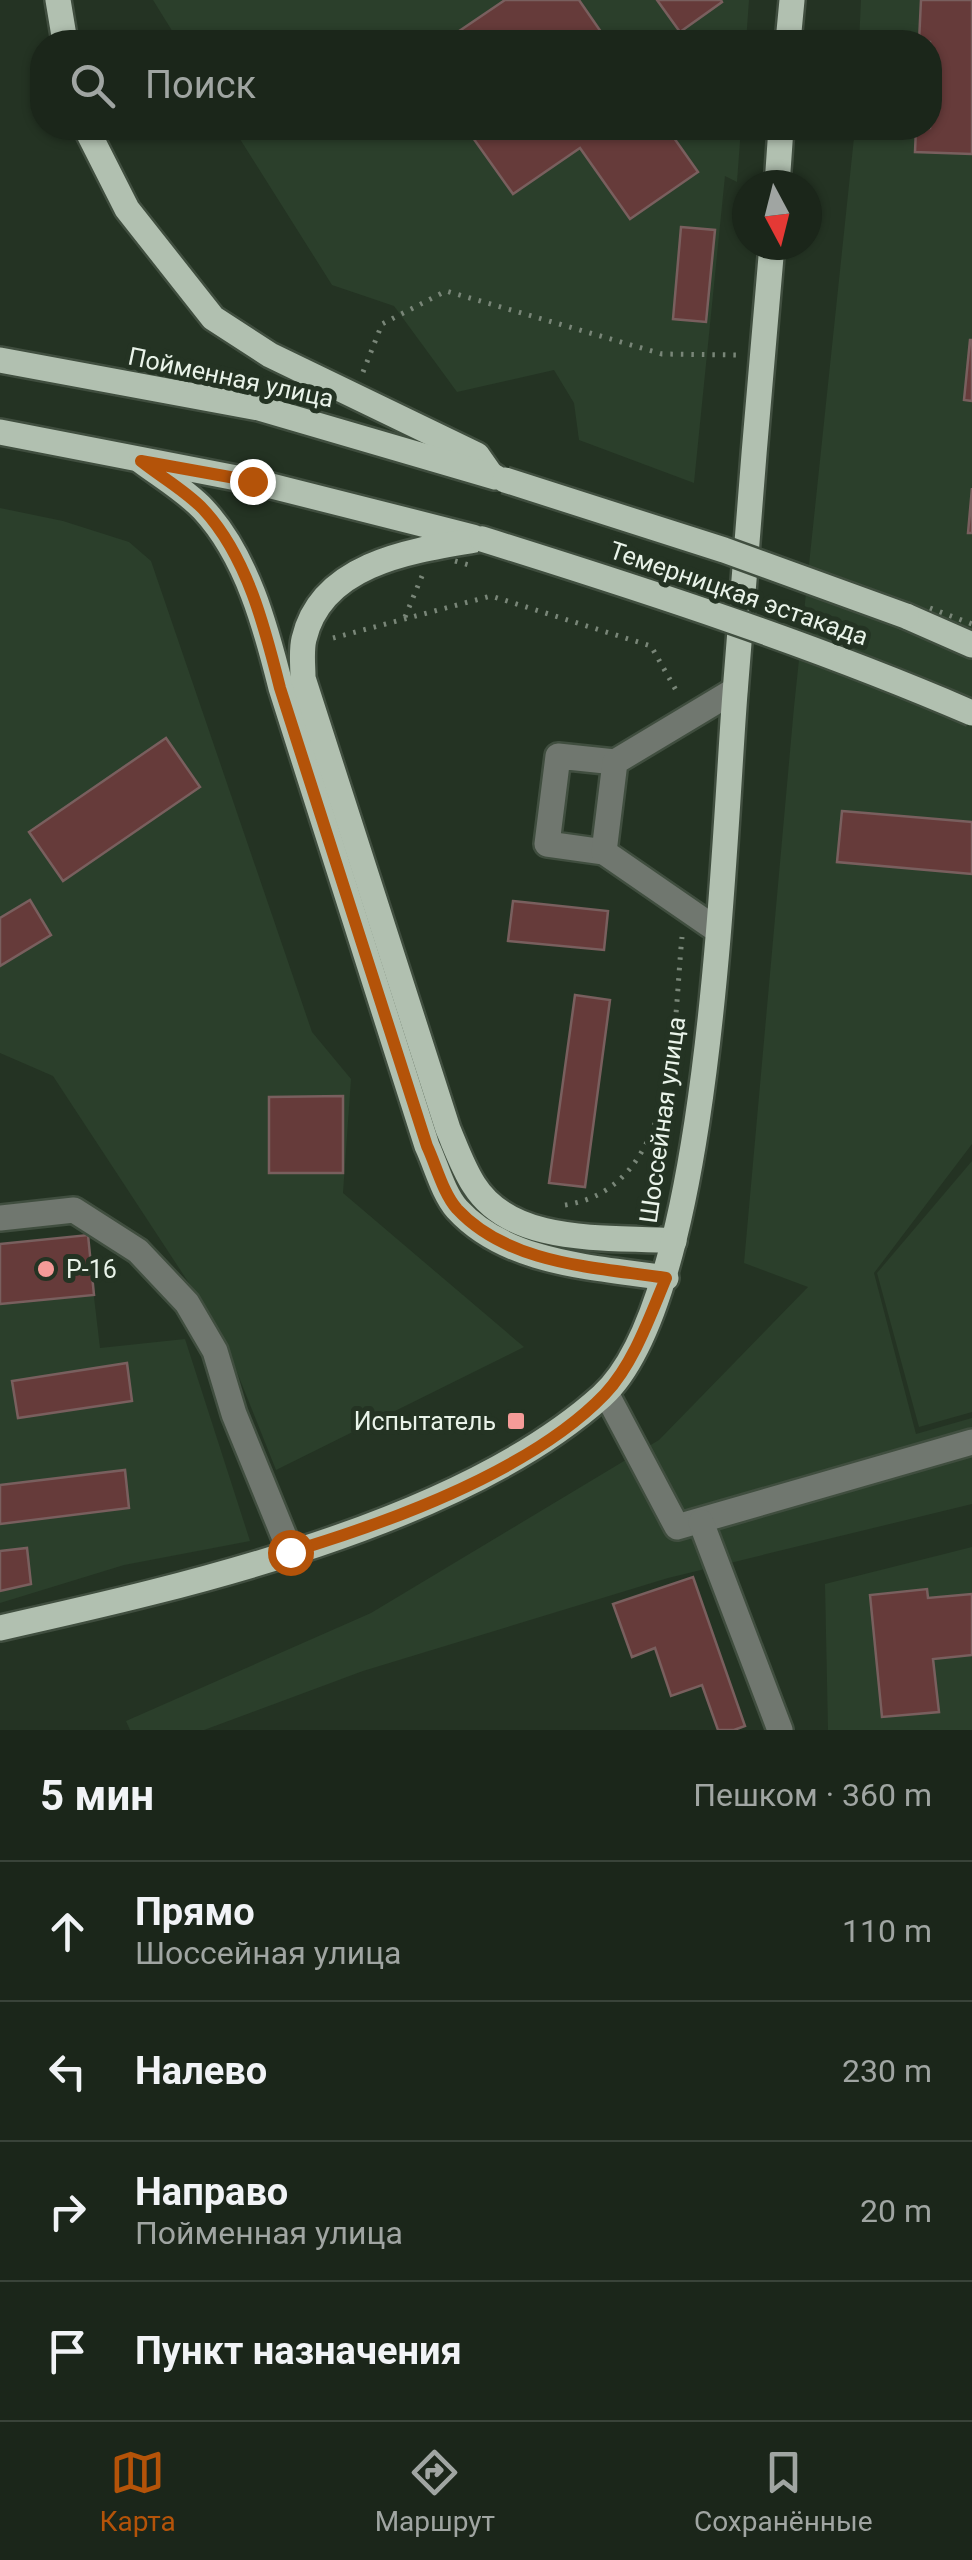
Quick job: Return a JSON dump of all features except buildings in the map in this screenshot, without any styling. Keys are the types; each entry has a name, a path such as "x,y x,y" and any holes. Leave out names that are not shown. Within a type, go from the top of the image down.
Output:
{"main road":[{"path":"58,0 63,30"},
{"path":"789,30 792,0"},
{"path":"92,140 127,209 213,318 270,355 477,454 498,478"},
{"path":"777,170 780,140"},
{"name":"Шоссейная улица","path":"0,1628 149,1594 290,1552 474,1479 539,1446 606,1392 642,1335 666,1278 704,1070 771,260"},
{"name":"Пойменная улица","path":"0,360 258,408 498,478"},
{"path":"0,432 252,481 482,539"},
{"path":"141,461 203,510 237,562 265,626 280,688 427,1146 455,1207 506,1246 570,1264 666,1278"},
{"name":"Темерницкая эстакада","path":"498,478 724,550 972,644"},
{"path":"482,539 398,554 355,574 318,607 304,640 303,678 448,1129 474,1186 514,1222 573,1233 674,1242"},
{"name":"Темерницкая эстакада","path":"482,539 706,610 882,674 972,713"}],"street":[{"path":"717,930 604,852 547,844 558,756 615,762 735,690"},
{"path":"604,852 615,762"},
{"path":"0,1218 74,1210 138,1251 187,1303 214,1351 234,1414 290,1552"},
{"path":"606,1392 689,1524 780,1730"},
{"path":"689,1524 972,1442"}],"path":[{"path":"358,385 382,324 446,291 662,354 762,355"},
{"path":"318,642 492,596 651,646 689,718"},
{"path":"551,1208 584,1203 610,1192 637,1162 661,1112 686,908"}],"shaded area":[{"path":"153,0 749,0 747,30 172,30"},
{"path":"861,0 972,0 972,1144 874,1273 916,1434 972,1418 972,1504 668,1578 363,1671 204,1730 130,1730 126,1721 371,1613 659,1440 808,1287 744,1263 794,707 854,140 942,140 942,30 860,30"},
{"path":"241,140 740,140 738,170 732,170 732,180 725,176 694,483 579,440 574,403 554,370 457,392 394,306 332,285"},
{"path":"0,508 63,521 129,542 151,561 312,1032 351,1079 343,1193 524,1347 276,1470 221,1332 53,1076 0,1053"},
{"path":"972,1161 972,1412 919,1427 877,1273"},
{"path":"88,1246 100,1348 185,1339 250,1541 124,1565 0,1603 0,1256"},
{"path":"972,1547 972,1730 828,1730 825,1584"}],"place":[{"name":"Р-16","path":"46,1269"},
{"name":"Испытатель","path":"516,1421"}],"route":[{"path":"252,481 141,461 203,510 237,562 265,626 280,688 427,1146 455,1207 506,1246 570,1264 666,1278 642,1335 606,1392 539,1446 441,1495 290,1552"}]}
